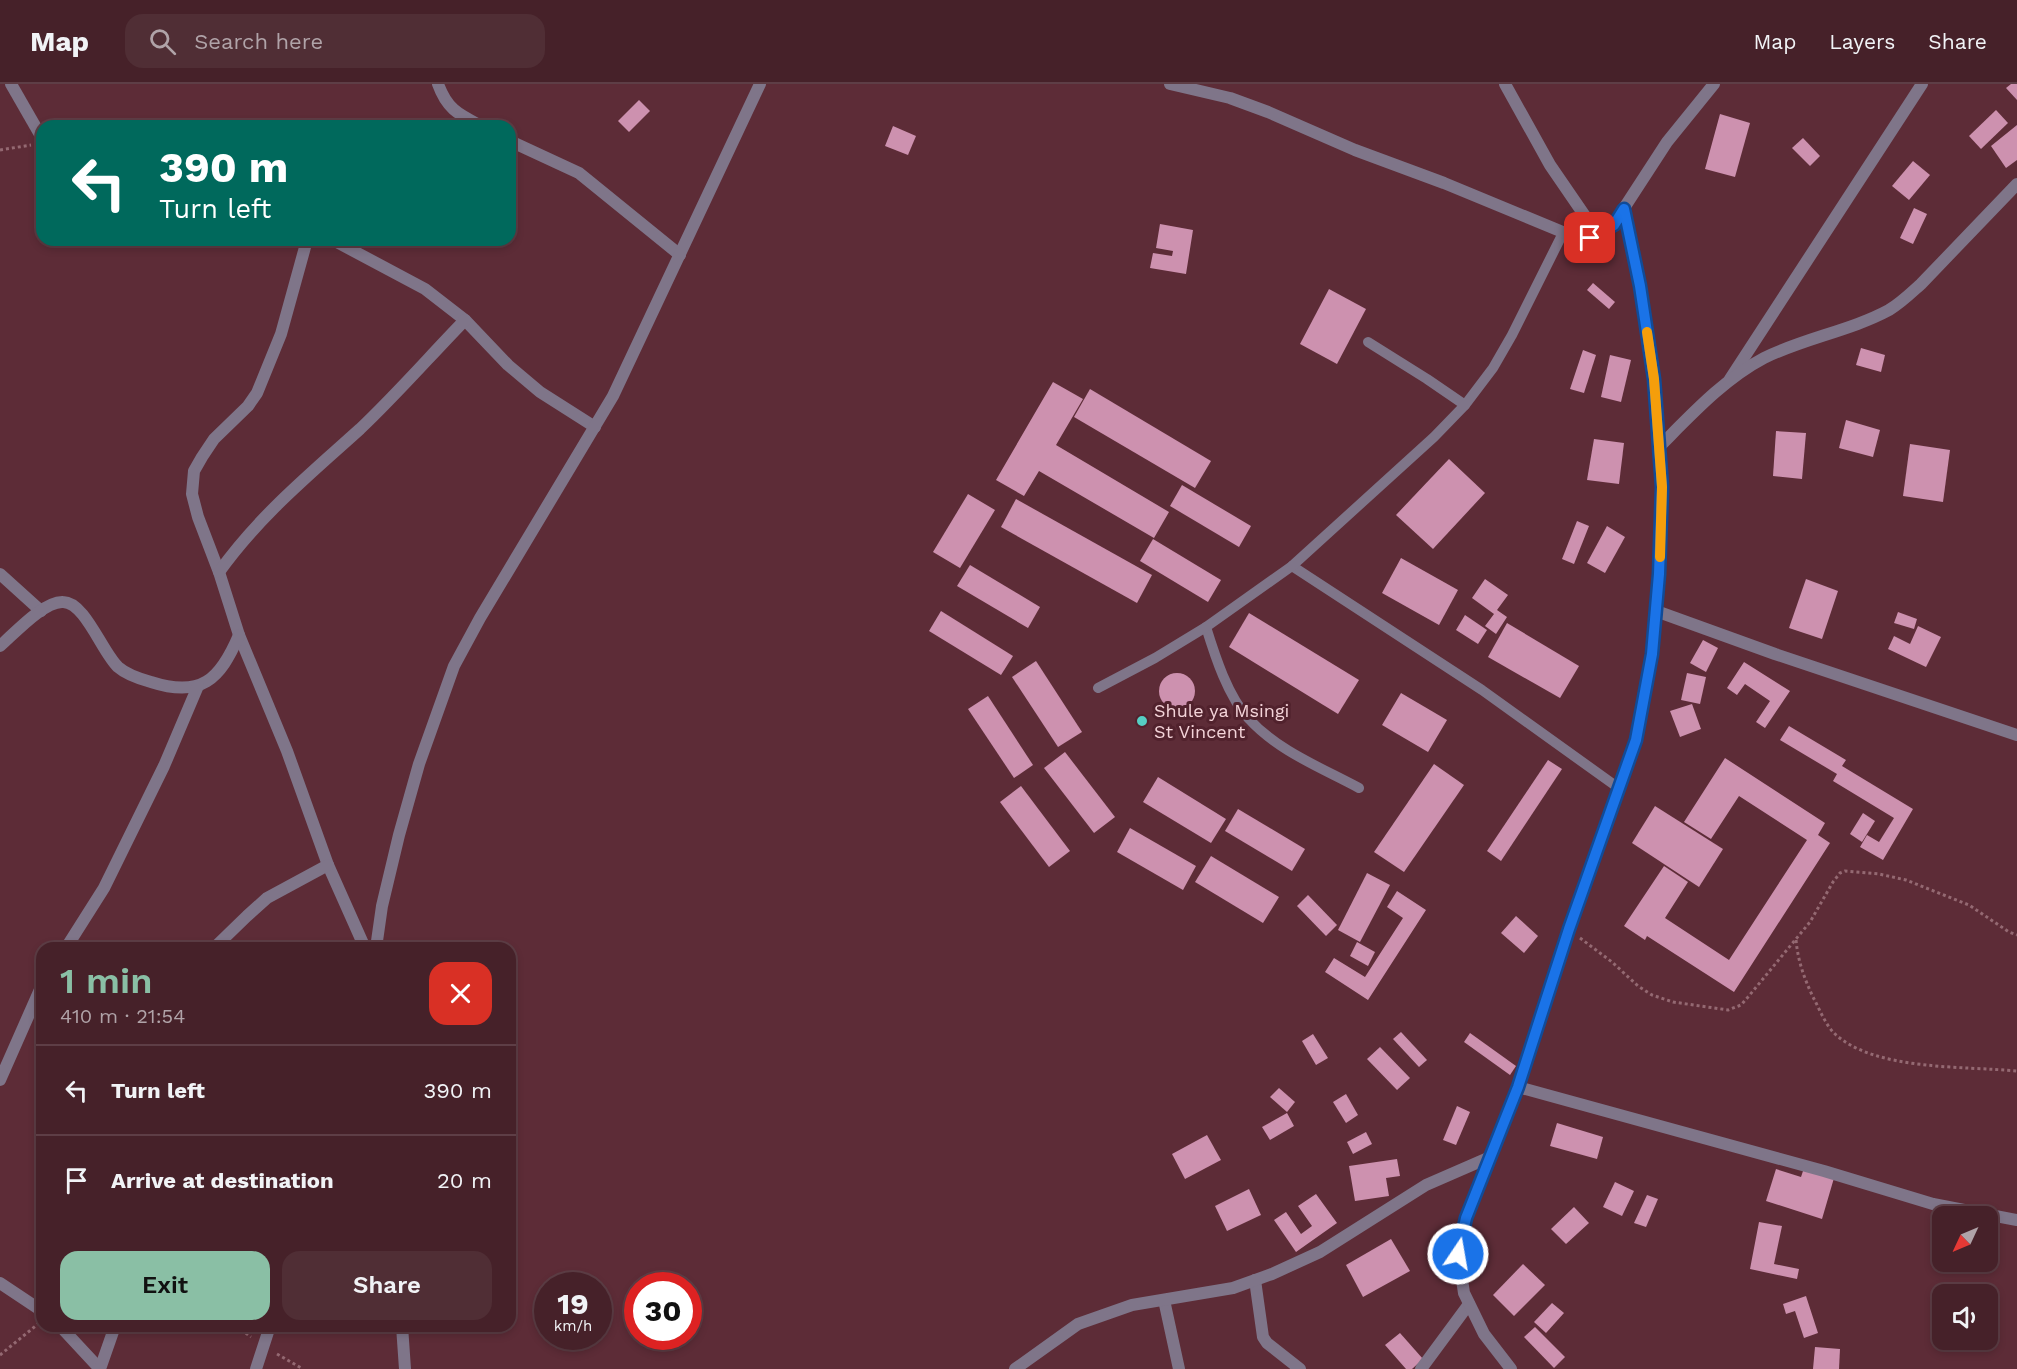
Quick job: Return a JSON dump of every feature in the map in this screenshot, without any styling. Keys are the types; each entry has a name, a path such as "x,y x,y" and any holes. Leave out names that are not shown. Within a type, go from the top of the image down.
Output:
{"street":[{"path":"11,84 36,140"},
{"path":"438,84 444,99 455,112 470,120"},
{"path":"377,942 382,906 399,834 419,764 454,666 480,618 613,396 760,84"},
{"path":"1170,84 1230,99 1268,112 1355,150 1444,183 1582,240 1598,235 1614,225 1667,142 1714,84"},
{"path":"1505,84 1550,165 1598,235"},
{"path":"1728,382 1922,84"},
{"path":"516,144 579,173 680,255"},
{"path":"1659,447 1728,382 1764,358 1859,323 1890,309 1921,284 2017,184"},
{"path":"1511,1369 1484,1334 1469,1304 1464,1293 1458,1254 1466,1218 1518,1087 1569,929 1636,740 1652,654 1662,487 1653,367 1640,286 1624,209"},
{"path":"305,246 281,334 258,393 214,439 194,471 192,494 240,635 287,751 328,865 362,942"},
{"path":"344,246 425,289 465,321 508,366 540,392 595,427"},
{"path":"219,572 261,519 361,427 465,321"},
{"path":"0,574 41,611"},
{"path":"0,646 41,611 54,603 73,603 107,655 119,668 135,677 169,688 184,689 198,686 218,673 240,635"},
{"path":"1656,611 1775,654 2017,735"},
{"path":"70,942 104,888 164,766 198,686"},
{"path":"220,942 267,898 328,865"},
{"path":"0,1080 36,999"},
{"path":"1518,1087 1824,1171 1933,1204 2017,1220"},
{"path":"1016,1369 1078,1324 1132,1305 1233,1288 1320,1252 1426,1185 1488,1158"},
{"path":"1255,1280 1263,1337 1300,1369"},
{"path":"0,1283 36,1307"},
{"path":"1164,1300 1179,1369"},
{"path":"1421,1369 1469,1304"},
{"path":"66,1332 100,1369 113,1332"},
{"path":"256,1369 268,1332"},
{"path":"402,1332 405,1369"}],"lane":[{"path":"1098,688 1155,658 1206,627 1292,566 1434,437 1465,405 1493,368 1563,233"},
{"path":"1368,342 1465,405"},
{"path":"1292,566 1482,690 1620,789"},
{"path":"1206,627 1230,690 1247,718 1265,734 1291,751 1359,788"}],"path":[{"path":"0,150 36,142"},
{"path":"1569,929 1652,995 1673,1002 1728,1010 1741,1005 1796,940 1810,922 1833,882 1840,873 1845,871 1879,874 1906,880 1969,905 2002,928 2017,935"},
{"path":"1796,940 1798,960 1818,1007 1832,1031 1847,1044 1903,1061 1936,1066 2017,1071"},
{"path":"0,1355 36,1326"},
{"path":"263,1346 303,1369"}],"building":[{"path":"2011,84 2017,84 2017,100 2006,88"},
{"path":"639,100 650,111 629,132 618,121"},
{"path":"1996,110 2008,123 1981,149 1969,136"},
{"path":"1720,114 1750,123 1735,177 1705,169"},
{"path":"2017,125 2017,160 2006,168 1991,146"},
{"path":"893,126 916,136 908,155 885,146"},
{"path":"1803,138 1820,156 1810,166 1792,148"},
{"path":"1913,161 1930,175 1909,200 1892,186"},
{"path":"1914,208 1927,214 1913,244 1900,238"},
{"path":"1160,224 1193,230 1186,274 1150,268 1153,253 1172,256 1173,251 1156,248"},
{"path":"1593,283 1615,302 1609,309 1587,290"},
{"path":"1329,289 1366,309 1337,364 1300,344"},
{"path":"1861,348 1885,355 1881,372 1856,365"},
{"path":"1583,350 1596,355 1584,393 1570,389"},
{"path":"1610,355 1631,360 1621,402 1601,397"},
{"path":"1053,382 1083,399 1056,445 1169,512 1154,538 1039,471 1024,496 996,480"},
{"path":"1090,389 1211,461 1195,488 1074,417"},
{"path":"1846,420 1880,430 1873,457 1839,448"},
{"path":"1776,431 1806,433 1802,479 1773,476"},
{"path":"1594,439 1624,443 1619,484 1587,480"},
{"path":"1910,444 1950,450 1943,502 1903,496"},
{"path":"1449,459 1485,493 1433,549 1396,515"},
{"path":"1182,485 1251,526 1239,547 1170,506"},
{"path":"968,494 995,510 960,568 933,552"},
{"path":"1016,499 1152,575 1137,603 1001,527"},
{"path":"1577,521 1589,526 1574,564 1562,559"},
{"path":"1607,526 1625,537 1605,573 1587,563"},
{"path":"1153,539 1221,580 1208,602 1140,561"},
{"path":"1401,558 1458,590 1439,625 1382,593"},
{"path":"970,565 1040,607 1028,628 957,586"},
{"path":"1485,579 1508,595 1497,610 1507,617 1496,634 1485,626 1494,614 1472,598"},
{"path":"1806,579 1838,591 1822,639 1789,628"},
{"path":"941,611 1013,656 1001,675 929,631"},
{"path":"1898,612 1917,619 1914,629 1894,623"},
{"path":"1249,613 1359,680 1338,714 1229,647"},
{"path":"1465,615 1487,630 1478,644 1456,630"},
{"path":"1507,623 1579,666 1560,698 1488,657"},
{"path":"1918,626 1941,637 1926,667 1888,649 1894,636 1910,644"},
{"path":"1703,640 1718,648 1706,672 1690,663"},
{"path":"1036,661 1082,732 1058,747 1012,677"},
{"path":"1744,662 1790,691 1765,728 1756,722 1770,701 1745,684 1737,695 1727,688"},
{"path":"1177,673 1190,678 1195,691 1190,704 1177,709 1164,704 1159,691 1164,678"},
{"path":"1687,673 1706,677 1700,704 1681,700"},
{"path":"1401,693 1447,720 1428,752 1382,725"},
{"path":"988,696 1033,765 1014,778 968,709"},
{"path":"1692,704 1701,729 1680,737 1670,711"},
{"path":"1789,726 1846,760 1842,766 1913,809 1883,860 1860,847 1867,835 1879,842 1894,818 1833,781 1837,774 1780,740"},
{"path":"1065,752 1115,817 1094,833 1044,768"},
{"path":"1725,758 1825,823 1818,835 1830,843 1734,992 1647,936 1645,940 1624,926 1664,866 1688,882 1665,918 1729,960 1807,840 1739,796 1711,839 1684,822"},
{"path":"1548,760 1562,769 1501,861 1487,851"},
{"path":"1434,764 1464,785 1404,872 1374,852"},
{"path":"1158,777 1226,819 1211,843 1143,802"},
{"path":"1021,786 1070,851 1049,867 1000,802"},
{"path":"1655,806 1723,849 1699,887 1632,843"},
{"path":"1238,809 1305,849 1292,871 1225,831"},
{"path":"1863,813 1875,821 1862,842 1850,834"},
{"path":"1130,828 1196,866 1183,890 1117,852"},
{"path":"1211,856 1279,897 1263,923 1195,882"},
{"path":"1367,873 1390,885 1360,942 1338,930"},
{"path":"1397,891 1426,910 1368,1000 1325,972 1334,958 1365,977 1403,918 1387,907"},
{"path":"1308,895 1337,925 1326,936 1297,906"},
{"path":"1516,916 1538,936 1524,953 1501,933"},
{"path":"1357,942 1375,952 1368,966 1350,956"},
{"path":"1401,1032 1427,1060 1419,1067 1393,1039"},
{"path":"1470,1033 1516,1066 1510,1075 1464,1042"},
{"path":"1313,1034 1328,1058 1316,1065 1302,1041"},
{"path":"1380,1047 1410,1078 1397,1090 1367,1059"},
{"path":"1279,1088 1295,1102 1287,1112 1270,1097"},
{"path":"1346,1094 1358,1115 1346,1123 1333,1102"},
{"path":"1457,1106 1470,1112 1456,1145 1443,1140"},
{"path":"1287,1113 1294,1126 1270,1140 1262,1127"},
{"path":"1557,1123 1603,1137 1597,1159 1550,1146"},
{"path":"1366,1132 1372,1144 1353,1154 1347,1142"},
{"path":"1207,1135 1221,1160 1185,1179 1172,1154"},
{"path":"1397,1159 1400,1176 1386,1178 1389,1196 1355,1201 1349,1166"},
{"path":"1804,1168 1834,1178 1822,1219 1766,1201 1776,1169 1801,1177"},
{"path":"1615,1182 1634,1191 1622,1216 1603,1207"},
{"path":"1249,1189 1261,1215 1227,1231 1215,1206"},
{"path":"1316,1194 1337,1223 1296,1252 1274,1220 1286,1212 1301,1234 1312,1226 1298,1206"},
{"path":"1647,1195 1658,1199 1646,1227 1634,1223"},
{"path":"1574,1207 1589,1223 1566,1244 1551,1229"},
{"path":"1759,1222 1782,1226 1774,1264 1799,1269 1797,1279 1750,1269"},
{"path":"1391,1239 1410,1271 1363,1297 1346,1265"},
{"path":"1523,1264 1545,1285 1514,1316 1493,1295"},
{"path":"1806,1296 1818,1333 1804,1338 1795,1311 1786,1314 1783,1304"},
{"path":"1552,1303 1564,1313 1546,1333 1534,1322"},
{"path":"1535,1327 1565,1357 1554,1368 1524,1337"},
{"path":"1400,1333 1423,1359 1412,1369 1406,1369 1385,1345"},
{"path":"1815,1347 1840,1349 1839,1369 1813,1369"}],"slow traffic":[{"path":"1647,332 1654,379 1662,487 1660,557"}],"place":[{"name":"Shule ya Msingi St Vincent","path":"1142,721"}],"route":[{"path":"1458,1254 1466,1218 1518,1087 1569,929 1636,740 1652,654 1659,574 1662,487 1654,379 1640,286 1624,209 1614,225 1590,238"}]}
